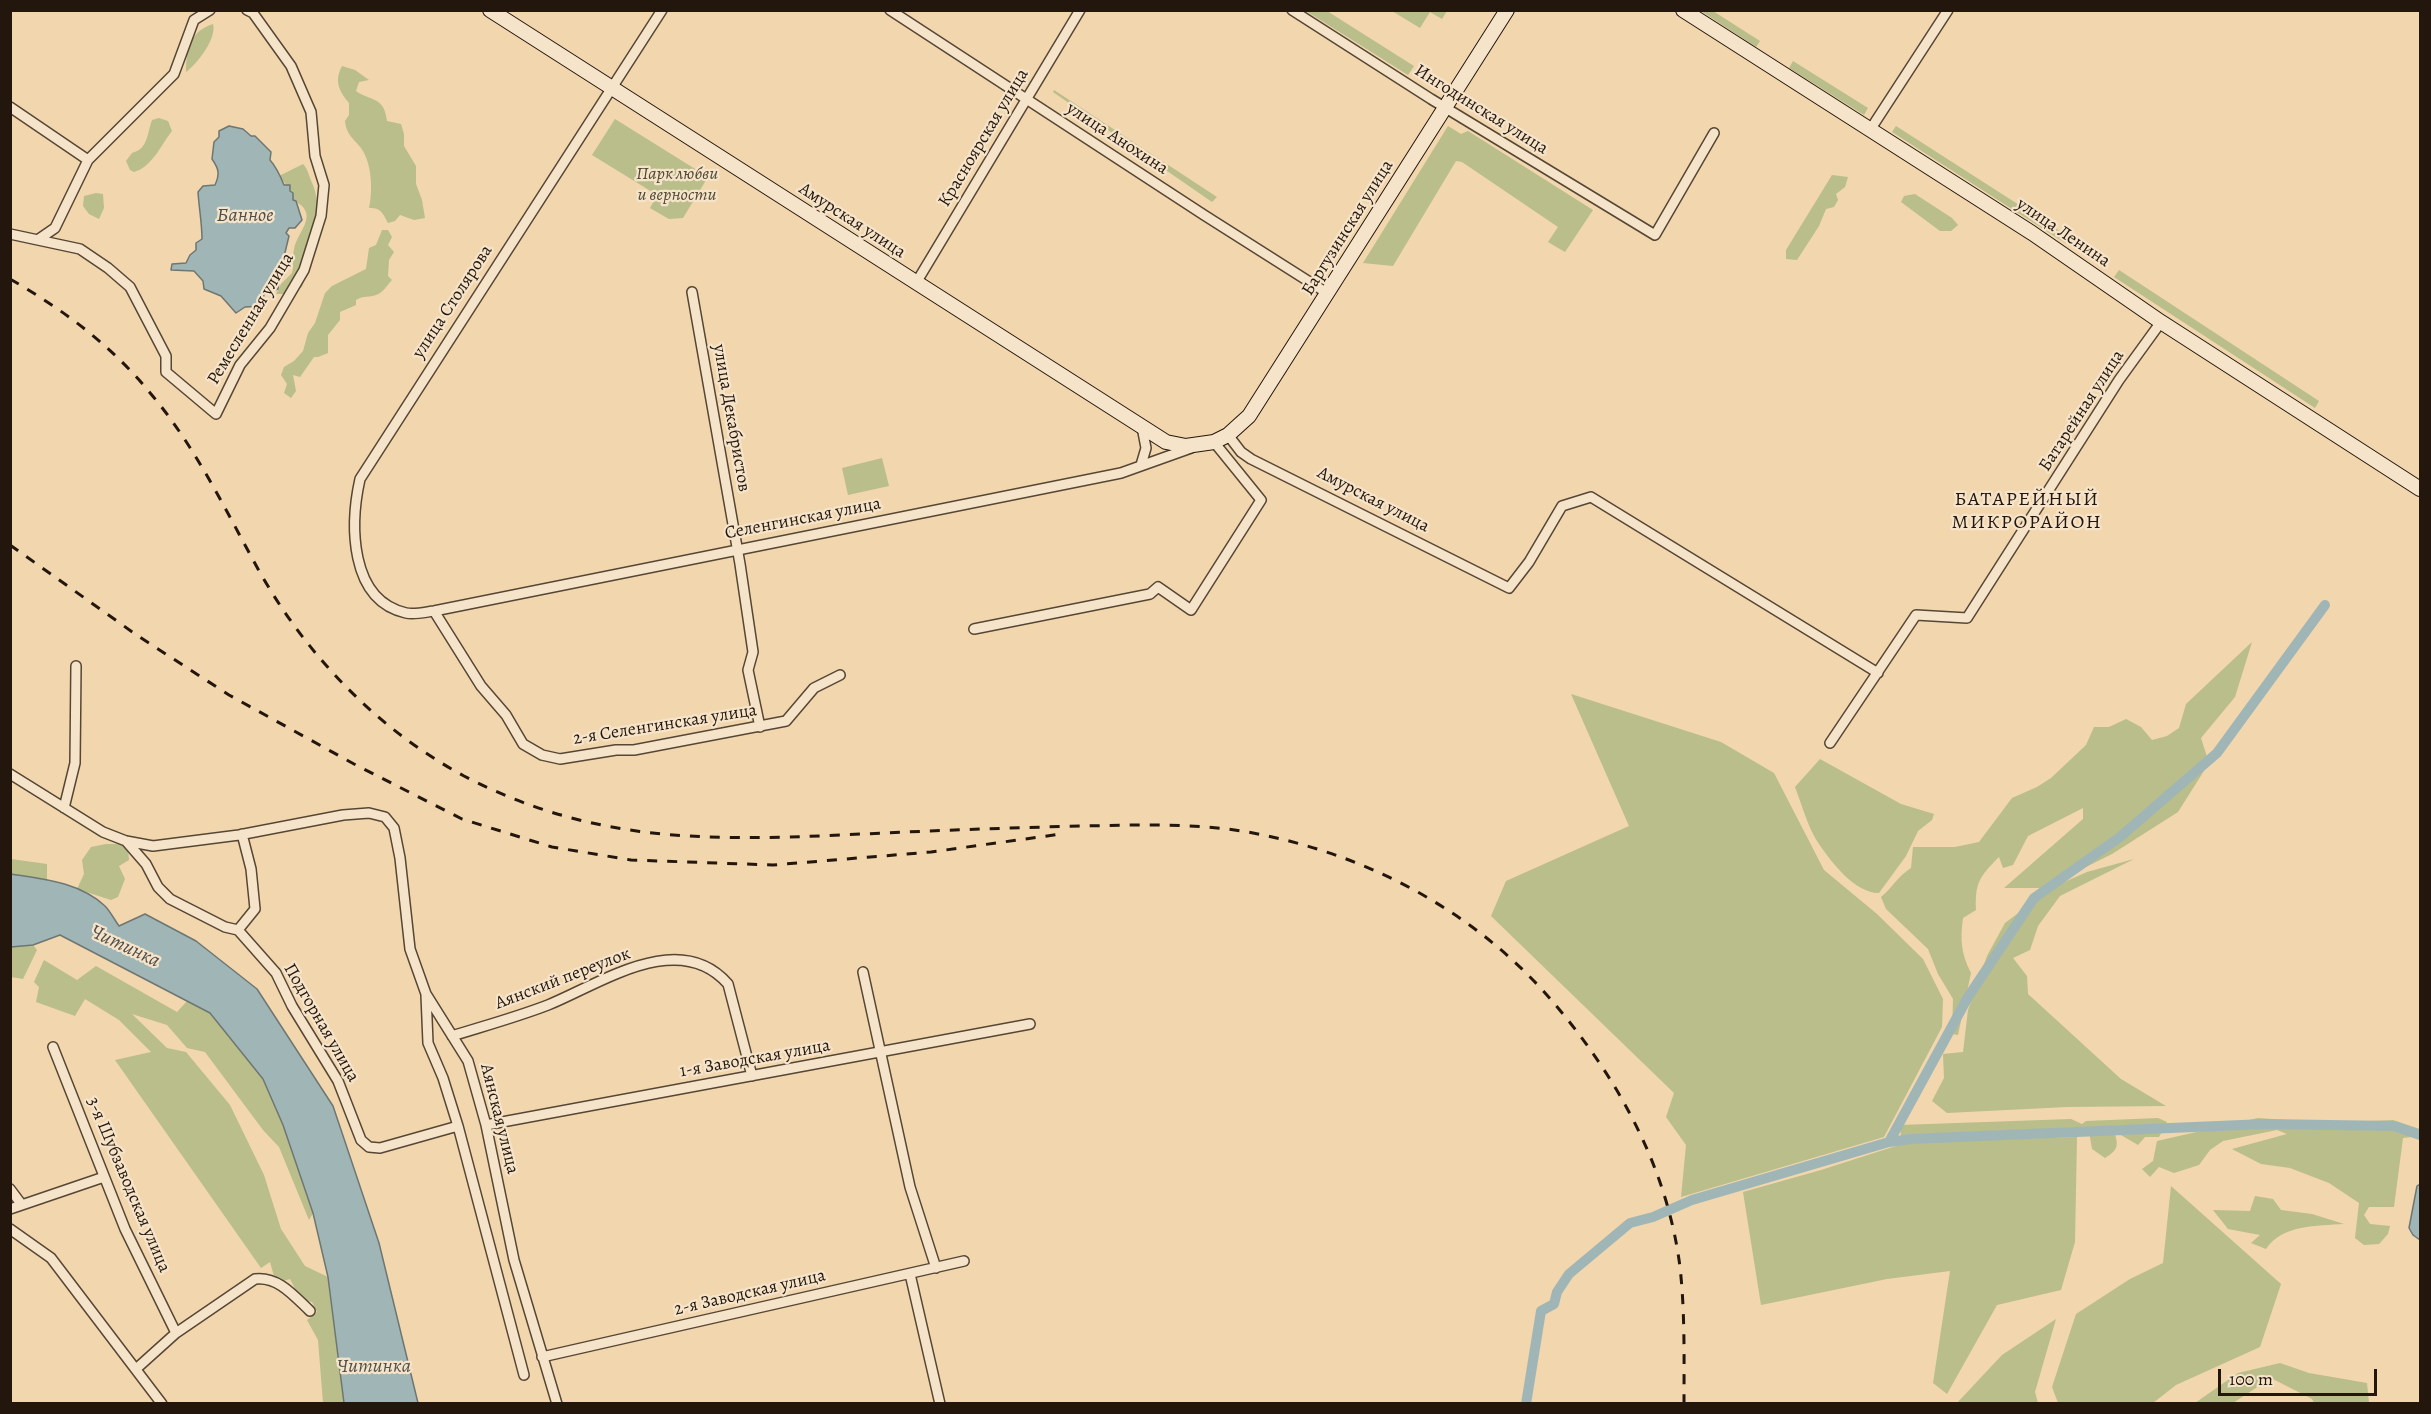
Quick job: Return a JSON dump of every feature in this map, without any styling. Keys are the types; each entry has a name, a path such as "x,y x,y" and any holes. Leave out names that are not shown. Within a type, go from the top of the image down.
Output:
{"main road":[{"name":"Амурская улица","path":"490,10 1166,442 1186,446 1208,443"},
{"name":"Баргузинская улица","path":"1208,443 1228,435 1249,416 1507,10"},
{"name":"улица Ленина","path":"1683,10 2032,233 2161,322 2421,489"}],"street":[{"path":"10,234 39,239 55,228 88,160 174,74 194,20 210,10"},
{"name":"Ремесленная улица","path":"39,239 80,249 108,268 130,287 166,356 166,372 216,414 240,364 270,328 304,270 321,216 324,185 315,156 311,112 295,75 253,13 247,10"},
{"name":"улица Столярова","path":"408,614 391,607 373,595 360,567 354,532 354,508 360,479 662,10"},
{"name":"улица Анохина","path":"890,10 1327,293"},
{"name":"Красноярская улица","path":"916,283 1080,10"},
{"name":"Ингодинская улица","path":"1292,10 1446,108 1654,235 1714,133"},
{"path":"1870,130 1948,10"},
{"path":"10,107 88,160"},
{"name":"улица Декабристов","path":"692,292 737,548 753,652 748,670 760,727"},
{"name":"Батарейная улица","path":"1830,743 1916,615 1967,618 2119,380 2161,322"},
{"path":"1141,465 1146,448 1142,427"},
{"name":"Амурская улица","path":"1228,435 1241,452 1251,459 1509,588 1529,562 1562,506 1591,497 1878,673"},
{"path":"974,629 1150,594 1158,587 1191,610 1261,500 1208,443"},
{"name":"Селенгинская улица","path":"408,614 436,615 737,548 1109,475 1208,443"},
{"name":"2-я Селенгинская улица","path":"436,615 481,686 506,715 524,744 542,755 560,759 616,750 634,750 786,722 814,688 840,675"},
{"path":"64,808 75,763 76,666"},
{"path":"10,774 102,832 126,841 153,846 242,834 251,869 255,909 238,930 225,927 170,899 158,887 146,864 126,841"},
{"name":"Аянская улица","path":"242,834 343,815 369,813 385,817 394,831 400,858 410,949 426,994 468,1061 486,1125 514,1260 556,1404"},
{"name":"Подгорная улица","path":"238,930 276,973 292,1006 338,1082 361,1140 369,1147 380,1148 458,1126"},
{"name":"Аянский переулок","path":"452,1036 526,1014 576,994 612,974 633,966 673,959 697,963 718,972 728,984 752,1076"},
{"path":"863,972 910,1187 936,1268"},
{"path":"426,994 428,1043 443,1078 458,1126 524,1375"},
{"name":"1-я Заводская улица","path":"486,1125 1030,1024"},
{"name":"3-я Шубзаводская улица","path":"53,1047 125,1229 176,1333"},
{"path":"10,1209 104,1177"},
{"path":"10,1189 22,1205"},
{"path":"10,1229 51,1258 162,1404"},
{"name":"2-я Заводская улица","path":"542,1357 964,1261"},
{"path":"910,1274 940,1404"},
{"path":"136,1369 176,1333 255,1279 266,1277 283,1287 310,1311"}],"green space":[{"path":"1306,11 1327,11 1414,66 1408,75"},
{"path":"1392,11 1447,11 1442,19 1430,12 1420,28"},
{"path":"1701,11 1713,11 1760,41 1756,47"},
{"path":"213,24 212,36 206,50 186,72 188,49 194,36"},
{"path":"1793,61 1868,108 1864,115 1789,68"},
{"path":"342,66 355,70 369,80 359,82 356,91 380,103 387,121 401,124 404,146 416,166 416,184 425,218 414,220 400,215 395,221 388,223 381,211 369,208 371,186 367,161 361,148 350,136 345,121 349,115 349,103 340,90 338,81"},
{"path":"1054,90 1217,197 1212,202 1053,92"},
{"path":"159,118 168,121 172,131 156,155 146,165 134,172 130,170 126,161 144,144 152,120"},
{"name":"Парк любви и верности","path":"615,119 708,177 683,218 669,219 650,208 657,195 592,155"},
{"path":"1448,126 1461,134 1468,131 1593,210 1565,252 1548,242 1558,227 1462,162 1456,161 1393,266 1363,263"},
{"path":"1896,126 2069,237 2065,243 1892,132"},
{"path":"303,164 313,185 317,207 315,228 304,270 305,278 302,287 297,289 289,286 285,294 276,294 281,284 292,273 294,249 307,217 306,211 293,200 293,193 279,176"},
{"path":"1832,175 1848,177 1845,187 1836,194 1838,200 1834,207 1826,209 1819,226 1797,260 1786,259 1786,250"},
{"path":"103,194 104,208 99,219 89,214 83,206 84,196"},
{"path":"1915,194 1952,218 1958,225 1951,231 1940,231 1901,202 1904,196"},
{"path":"382,230 388,230 392,237 388,245 394,252 389,260 388,276 392,280 383,291 373,296 359,298 356,300 356,305 340,312 340,320 328,335 328,353 314,357 300,377 293,375 296,391 291,398 284,393 287,384 281,375 284,367 294,361 303,351 325,293 332,286 366,269 369,248 376,245"},
{"path":"2119,270 2319,401 2315,408 2114,277"},
{"path":"882,458 889,486 848,495 842,468"},
{"path":"2252,642 2235,697 2201,738 2209,763 2178,812 2112,854 2044,888 2004,888 2083,819 2083,808 2028,836 2013,865 2003,868 1999,857 1987,870 1976,893 1976,910 1963,918 1962,946 1971,973 1958,1035 1952,1034 1953,999 1938,974 1928,949 1886,909 1881,897 1911,868 1913,847 1955,847 1979,842 2012,798 2051,778 2086,745 2094,727 2109,727 2126,719 2141,727 2152,740 2167,736 2179,728 2186,704"},
{"path":"1571,694 1721,742 1774,773 1824,870 1877,914 1923,959 1943,999 1942,1027 1884,1137 1681,1197 1686,1145 1666,1117 1674,1093 1491,916 1506,881 1629,826"},
{"path":"1820,759 1901,804 1934,814 1932,820 1918,831 1906,856 1879,893 1861,888 1845,876 1830,860 1808,824 1795,787"},
{"path":"121,844 128,850 129,860 119,866 125,879 118,897 111,900 77,889 84,874 82,860 91,847"},
{"path":"11,859 47,864 47,880 11,874"},
{"path":"2134,859 2060,896 2038,926 2030,950 2013,958 2027,976 2028,994 2121,1079 2166,1106 2067,1107 1947,1113 1932,1101 1944,1078 1943,1054 1963,1052 1968,1010 1987,956 2005,923 2053,887 2087,872"},
{"path":"33,945 37,950 23,979 11,977 11,947"},
{"path":"44,960 77,980 96,966 177,1012 188,1000 210,1013 263,1079 283,1125 313,1213 309,1220 279,1147 263,1130 205,1052 187,1048 167,1025 132,1014 167,1048 186,1052 230,1105 264,1175 281,1229 305,1266 328,1277 344,1403 323,1403 318,1340 307,1320 317,1312 312,1302 301,1300 290,1279 276,1283 270,1262 261,1268 115,1060 151,1052 119,1020 85,999 75,1016 36,1002 39,987 34,982"},
{"path":"2158,1118 2167,1122 2159,1137 2145,1137 2138,1145 2114,1131 2117,1140 2116,1147 2113,1153 2105,1158 2092,1149 2089,1131 2084,1127 1901,1137 1900,1125 2071,1119 2082,1124 2086,1121"},
{"path":"2258,1118 2328,1123 2393,1120 2420,1129 2420,1136 2403,1138 2394,1207 2369,1207 2364,1215 2370,1224 2390,1226 2388,1234 2379,1244 2364,1245 2355,1238 2359,1203 2329,1183 2290,1168 2261,1164 2232,1149 2287,1134 2277,1130 2223,1141 2210,1150 2199,1165 2174,1173 2159,1167 2150,1177 2142,1169 2153,1161 2157,1141"},
{"path":"2077,1137 2075,1242 2061,1290 1997,1305 1947,1394 1933,1383 1950,1271 1887,1279 1761,1305 1743,1192 1899,1145 1938,1140"},
{"path":"2171,1186 2281,1284 2260,1347 2176,1385 2153,1403 2058,1403 2052,1387 2076,1314 2130,1279 2163,1263"},
{"path":"2255,1196 2273,1199 2281,1210 2312,1214 2344,1224 2312,1226 2291,1231 2273,1241 2266,1249 2251,1243 2260,1235 2228,1229 2213,1210 2250,1211"},
{"path":"2056,1319 2035,1392 2038,1403 1957,1403 2002,1355"},
{"path":"2280,1363 2309,1373 2367,1383 2369,1403 2314,1403 2312,1399 2271,1378 2233,1403 2195,1403 2238,1373"}],"water":[{"name":"Банное","path":"229,126 243,129 251,136 255,136 271,152 270,160 284,185 290,185 293,200 296,201 302,220 295,228 289,228 286,233 289,236 281,269 285,274 279,282 278,289 264,294 262,306 245,307 236,313 221,296 204,289 203,281 194,271 171,270 172,264 186,263 196,250 196,243 202,239 198,192 203,186 215,185 218,175 212,159 214,142 219,137 219,131"},
{"name":"Читинка","path":"11,874 60,883 84,892 105,906 119,926 145,914 196,941 257,989 333,1106 379,1243 418,1403 344,1403 328,1277 313,1213 283,1125 263,1079 210,1013 60,935 33,945 11,947"},
{"path":"2420,1184 2420,1240 2409,1228 2417,1186"}],"waterway":[{"path":"1889,1142 1968,997 2034,898 2120,837 2217,753 2325,605"},
{"path":"1526,1404 1541,1311 1554,1304 1557,1292 1569,1274 1630,1223 1653,1217 1692,1200 1889,1142 1911,1139 2265,1124 2394,1126 2420,1135"}],"railway":[{"path":"10,279 49,303 86,330 120,360 151,394 195,456 277,601 321,660 346,687 373,713 432,757 464,776 511,798 557,814 603,825 648,832 742,838 1127,825 1218,828 1263,835 1343,858 1381,873 1453,913 1486,938 1546,994 1594,1055 1634,1121 1663,1192 1680,1267 1684,1335 1684,1404"},
{"path":"10,545 138,636 229,695 354,764 462,819 552,847 631,860 773,865 931,852 1061,834"}],"district":[{"name":"БАТАРЕЙНЫЙ МИКРОРАЙОН","path":"2027,512"}]}
